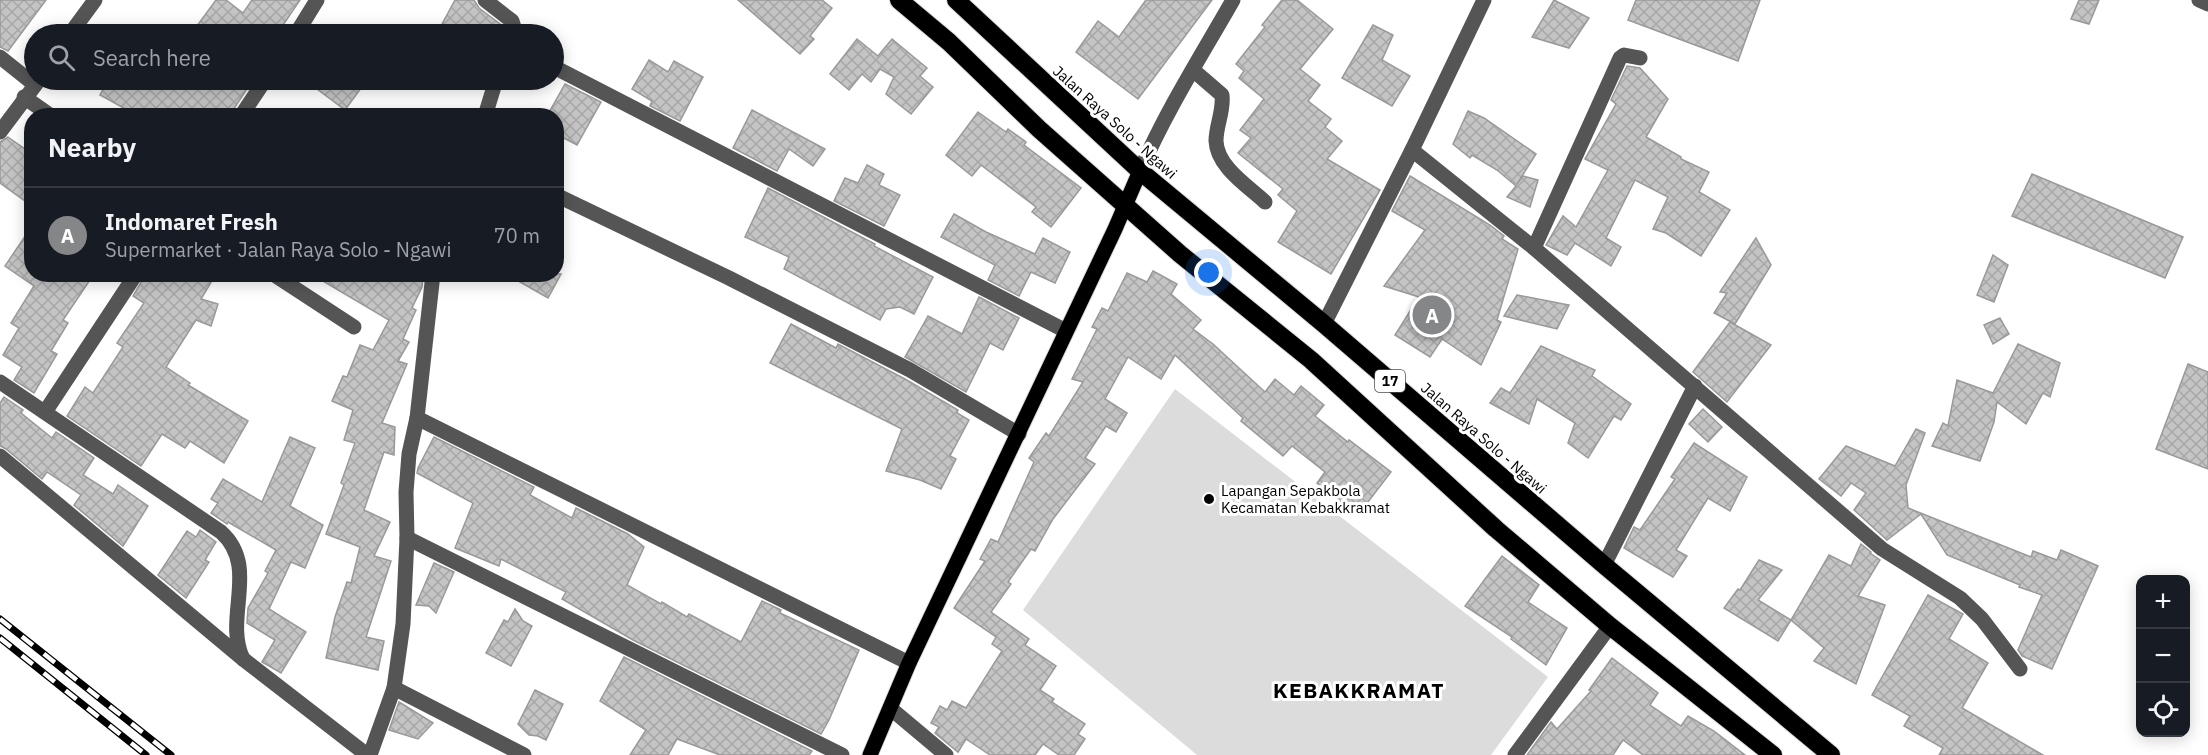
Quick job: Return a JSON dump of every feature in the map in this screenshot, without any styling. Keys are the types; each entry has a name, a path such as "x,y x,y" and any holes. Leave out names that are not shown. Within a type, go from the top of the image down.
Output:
{"highway":[{"name":"17","path":"899,0 949,42 1039,129 1180,254 1311,360 1496,529 1610,626 1773,755"},
{"name":"Jalan Raya Solo - Ngawi","path":"956,0 1140,171 1324,324 1604,565 1831,755"}],"main road":[{"path":"870,755 909,663 1019,434 1126,206 1140,171"}],"street":[{"path":"77,24 95,0"},
{"path":"302,24 317,0"},
{"path":"485,0 513,24"},
{"path":"1140,171 1154,139 1233,0"},
{"path":"1324,324 1412,150 1484,0"},
{"path":"2199,0 2208,4"},
{"path":"1534,248 1620,58 1624,55 1640,58"},
{"path":"0,57 24,73"},
{"path":"1193,70 1222,95 1223,104 1216,141 1222,160 1265,202"},
{"path":"564,72 1066,331"},
{"path":"0,132 30,90"},
{"path":"246,108 258,90"},
{"path":"487,108 493,90"},
{"path":"24,97 40,108"},
{"path":"1412,150 1534,248 1882,549 1960,598 1982,619 2020,669"},
{"path":"564,199 900,364 1019,434"},
{"path":"45,412 131,282"},
{"path":"285,282 354,327"},
{"path":"0,456 243,659 369,755 394,688 403,624 408,464 417,418 432,282"},
{"path":"0,382 230,540 239,561 237,642 243,659"},
{"path":"1604,565 1695,386"},
{"path":"417,418 909,663"},
{"path":"407,538 842,755"},
{"path":"1515,755 1610,626"},
{"path":"394,688 524,755"},
{"path":"890,708 946,755"}],"shaded area":[{"name":"Lapangan Sepakbola Kecamatan Kebakkramat","path":"1175,389 1548,677 1491,755 1197,755 1023,610"}],"building":[{"path":"0,0 46,0 28,24 24,24 24,30 8,51 0,47"},
{"path":"216,0 226,0 243,13 252,0 300,0 284,24 198,24"},
{"path":"455,0 474,0 479,8 500,24 442,24"},
{"path":"738,0 822,0 832,8 810,36 814,39 800,54"},
{"path":"1146,0 1212,0 1138,99 1076,52 1098,21 1119,37"},
{"path":"1282,0 1297,0 1333,29 1300,69 1320,85 1308,101 1331,119 1325,127 1342,141 1327,159 1380,190 1331,274 1278,242 1297,211 1278,195 1283,189 1238,153 1251,138 1240,130 1264,99 1239,78 1244,71 1236,64 1265,27 1262,25"},
{"path":"1554,0 1589,18 1569,48 1532,37"},
{"path":"1636,0 1760,0 1738,61 1628,20"},
{"path":"2079,0 2099,0 2089,24 2071,19"},
{"path":"1373,25 1393,35 1382,60 1410,76 1392,106 1342,78"},
{"path":"857,39 878,56 892,39 927,68 920,76 933,87 911,114 886,94 894,77 880,69 871,82 862,74 849,90 830,74"},
{"path":"649,60 668,72 674,61 703,77 680,121 650,106 652,101 632,89"},
{"path":"1627,66 1640,68 1668,99 1646,137 1681,159 1709,172 1699,192 1730,210 1701,256 1666,233 1653,229 1668,197 1635,180 1606,238 1621,247 1611,266 1575,243 1567,255 1546,245 1563,216 1576,227 1608,170 1585,159 1616,104 1611,100"},
{"path":"565,84 601,102 577,145 564,138 564,108 552,108 562,90 564,90"},
{"path":"103,90 246,90 234,108 124,108 100,95"},
{"path":"318,90 360,90 346,108 342,108"},
{"path":"752,110 825,149 813,166 789,149 777,171 733,148"},
{"path":"1468,111 1484,118 1536,154 1517,184 1523,176 1538,180 1530,207 1507,197 1516,186 1497,170 1472,155 1470,158 1453,144"},
{"path":"978,112 1006,132 1008,129 1026,142 1024,145 1081,188 1051,227 1032,212 1036,207 981,165 972,176 946,155"},
{"path":"8,137 24,148 24,200 0,183 0,142"},
{"path":"867,165 884,174 879,185 900,195 884,226 834,201 845,178 858,183"},
{"path":"2032,174 2183,237 2165,278 2012,216"},
{"path":"1410,176 1490,225 1504,236 1502,239 1518,249 1497,320 1501,322 1481,365 1442,339 1430,357 1395,335 1419,297 1384,286 1425,230 1392,211"},
{"path":"768,188 933,277 914,314 900,307 886,309 880,320 784,269 789,257 745,237"},
{"path":"954,214 986,232 1035,254 1043,238 1070,252 1055,283 1031,272 1019,296 988,280 995,265 941,237"},
{"path":"24,238 24,279 5,266"},
{"path":"1756,238 1771,265 1735,324 1714,313 1727,293 1720,292"},
{"path":"1993,255 2008,265 1994,302 1977,295"},
{"path":"1153,271 1177,284 1171,294 1201,320 1193,329 1213,344 1265,392 1275,379 1294,395 1301,386 1324,405 1315,416 1391,472 1358,515 1317,483 1325,472 1292,446 1283,456 1241,421 1243,418 1175,355 1161,379 1128,357 1105,399 1127,413 1116,432 1106,426 1085,458 1095,464 1053,519 1035,551 1031,549 1008,582 1011,584 991,612 1029,639 1025,645 1056,666 1040,690 1054,699 1052,702 1085,724 1078,734 1085,739 1074,755 1059,755 1043,744 1035,755 990,755 966,739 958,752 935,733 939,727 931,723 940,706 947,710 952,701 966,708 1002,651 992,644 996,637 954,608 985,561 980,559 991,539 998,542 1034,462 1029,458 1046,433 1049,436 1083,382 1072,379 1097,329 1092,327 1102,308 1108,311 1127,273 1147,282"},
{"path":"28,282 89,282 63,320 68,323 51,351 57,354 34,393 14,380 22,367 3,355 19,328 11,323 34,286"},
{"path":"141,282 211,282 201,299 218,304 211,326 196,320 166,367 190,383 188,385 248,421 224,463 190,441 185,448 162,434 141,466 67,416 85,387 93,393 123,347 117,343 144,303 133,296"},
{"path":"325,282 422,282 412,308 416,310 403,339 409,342 398,361 407,364 382,423 395,427 394,455 384,452 364,510 390,522 374,556 391,561 366,637 384,641 378,670 326,658 335,617 347,582 351,583 360,547 326,534 344,485 341,483 355,443 344,440 353,410 332,401 343,376 347,377 360,345 373,350 389,320"},
{"path":"520,282 557,282 548,298"},
{"path":"1517,295 1569,305 1557,329 1504,316"},
{"path":"979,297 1019,318 1003,350 990,343 966,392 905,357 928,316 962,334"},
{"path":"2000,318 2009,334 1993,344 1984,325"},
{"path":"1730,322 1771,345 1727,402 1693,372"},
{"path":"791,324 836,348 838,344 905,379 958,410 957,413 969,420 950,456 956,459 941,489 920,480 886,471 902,429 770,363"},
{"path":"2018,344 2060,363 2050,397 2043,393 2026,424 1997,402 1994,422 1980,461 1932,446 1943,423 1948,426 1957,380 1993,393"},
{"path":"1541,346 1595,370 1592,376 1631,404 1621,420 1614,416 1588,458 1568,443 1575,423 1537,399 1529,424 1490,403 1501,388 1510,393"},
{"path":"2188,364 2208,372 2208,469 2156,449"},
{"path":"4,397 23,410 21,413 52,438 56,432 94,458 83,475 113,494 118,485 148,506 123,546 74,505 81,495 47,472 42,479 0,446 0,403"},
{"path":"1703,409 1722,427 1708,442 1689,424"},
{"path":"1916,429 1925,433 1906,485 1908,508 2031,557 2033,551 2057,560 2061,550 2098,566 2052,669 2022,656 2018,650 2042,595 1947,555 1921,514 1887,540 1854,510 1866,493 1851,483 1841,496 1819,479 1846,446 1895,466"},
{"path":"290,437 315,448 290,506 323,525 305,568 291,562 269,609 306,632 281,673 262,662 275,640 247,623 248,608 268,573 265,571 276,550 211,513 218,503 211,499 223,479 262,502"},
{"path":"434,437 534,487 530,495 572,518 576,508 628,534 644,547 627,585 661,604 662,602 687,617 689,614 741,642 762,601 781,610 780,613 859,650 821,734 633,640 562,599 566,592 501,559 499,566 455,548 473,503 417,473"},
{"path":"1694,443 1747,477 1730,511 1708,498 1676,550 1687,556 1673,577 1624,548 1634,527 1640,530 1675,479 1671,477"},
{"path":"200,530 216,542 205,560 209,562 186,598 158,575 187,531 196,537"},
{"path":"1861,544 1880,560 1858,596 1885,605 1856,684 1814,661 1824,648 1791,620 1829,555 1851,566"},
{"path":"1502,556 1539,585 1528,602 1567,628 1546,665 1511,639 1512,637 1465,606"},
{"path":"1759,560 1782,570 1758,600 1791,620 1778,641 1724,608 1738,589 1740,590"},
{"path":"434,563 454,572 436,613 429,606 416,605"},
{"path":"1928,595 1963,614 1949,639 1988,663 1962,708 2043,755 1939,755 1943,748 1904,726 1910,716 1872,695"},
{"path":"515,609 523,621 532,626 511,666 486,653 504,620 508,622"},
{"path":"624,657 812,751 809,755 720,755 677,739 668,755 630,755 646,730 600,701"},
{"path":"1612,658 1658,693 1650,705 1681,726 1688,716 1714,731 1745,755 1643,755 1623,740 1613,755 1527,755 1551,722 1557,729 1591,691 1589,690"},
{"path":"535,690 563,704 546,740 529,735 518,724"},
{"path":"399,702 433,723 418,739 389,730"}],"railway":[{"path":"0,619 171,755"},
{"path":"0,638 146,755"}],"place":[{"name":"Indomaret Fresh","path":"1432,315"},
{"name":"Lapangan Sepakbola Kecamatan Kebakkramat","path":"1209,499"}],"district":[{"name":"KEBAKKRAMAT","path":"1359,690"}]}
